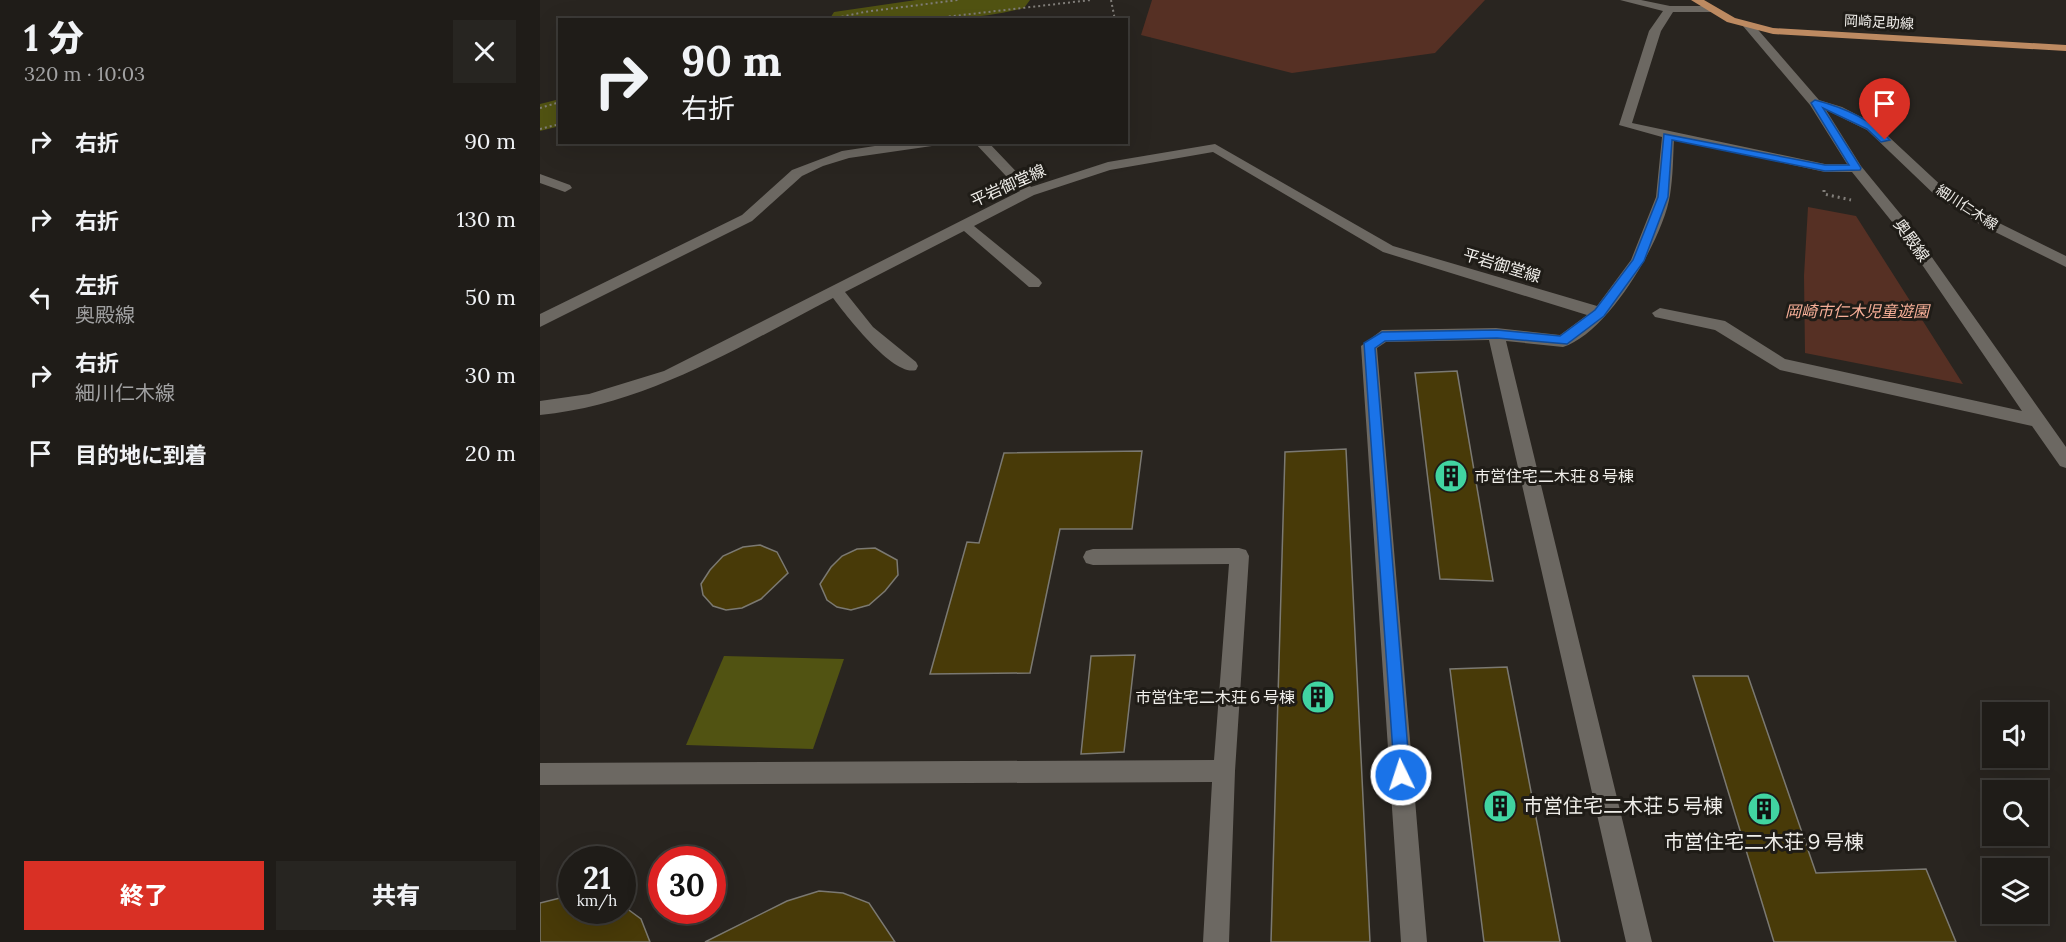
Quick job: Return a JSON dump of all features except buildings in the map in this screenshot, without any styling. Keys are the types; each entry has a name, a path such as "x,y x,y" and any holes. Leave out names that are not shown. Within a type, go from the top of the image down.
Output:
{"main road":[{"name":"岡崎足助線","path":"1696,0 1731,20 1773,31 2066,48"}],"street":[{"path":"1625,0 1670,9 1712,9"},
{"path":"1670,9 1655,31 1625,125 1825,168 1856,168"},
{"name":"奥殿線","path":"1749,26 1815,103 1856,168 1902,225 2066,461"},
{"name":"細川仁木線","path":"1815,103 1838,110 1871,127 1941,193 1986,222 2066,262"},
{"path":"1414,942 1369,346 1382,336 1497,334 1563,341 1600,313 1638,261 1663,197 1668,136"},
{"path":"540,321 747,218 797,173 818,163 847,154 918,144"},
{"path":"982,144 1029,192"},
{"name":"平岩御堂線","path":"540,408 571,404 615,393 670,375 1029,192 1108,165 1215,148 1388,249 1600,313"},
{"path":"540,178 565,188"},
{"path":"965,225 1034,283"},
{"path":"836,290 867,331 910,366"},
{"path":"1660,313 1719,325 1780,364 2039,421"},
{"path":"1497,334 1640,942"},
{"path":"1093,557 1239,556 1224,771 1216,942"},
{"path":"540,774 1224,771"}],"path":[{"path":"836,18 864,12 958,0"},
{"path":"936,18 1091,0"},
{"path":"1111,0 1115,18"},
{"path":"540,108 558,103"},
{"path":"540,129 558,124"}],"green space":[{"path":"1152,0 1485,0 1435,53 1292,73 1141,35"},
{"name":"岡崎市仁木児童遊園","path":"1808,207 1856,216 1963,384 1805,353 1804,276"}],"shaded area":[{"path":"724,656 844,659 813,749 686,745"}],"waterway":[{"path":"864,18 1011,0"},
{"path":"540,118 558,113"}],"place":[{"name":"市営住宅二木荘８号棟","path":"1451,476"},
{"name":"市営住宅二木荘６号棟","path":"1318,697"},
{"name":"市営住宅二木荘５号棟","path":"1500,806"},
{"name":"市営住宅二木荘９号棟","path":"1764,809"}],"route":[{"path":"1401,775 1369,346 1382,336 1497,334 1563,341 1600,313 1638,261 1663,197 1668,136 1825,168 1856,168 1815,103 1838,110 1871,127 1885,140"}]}
